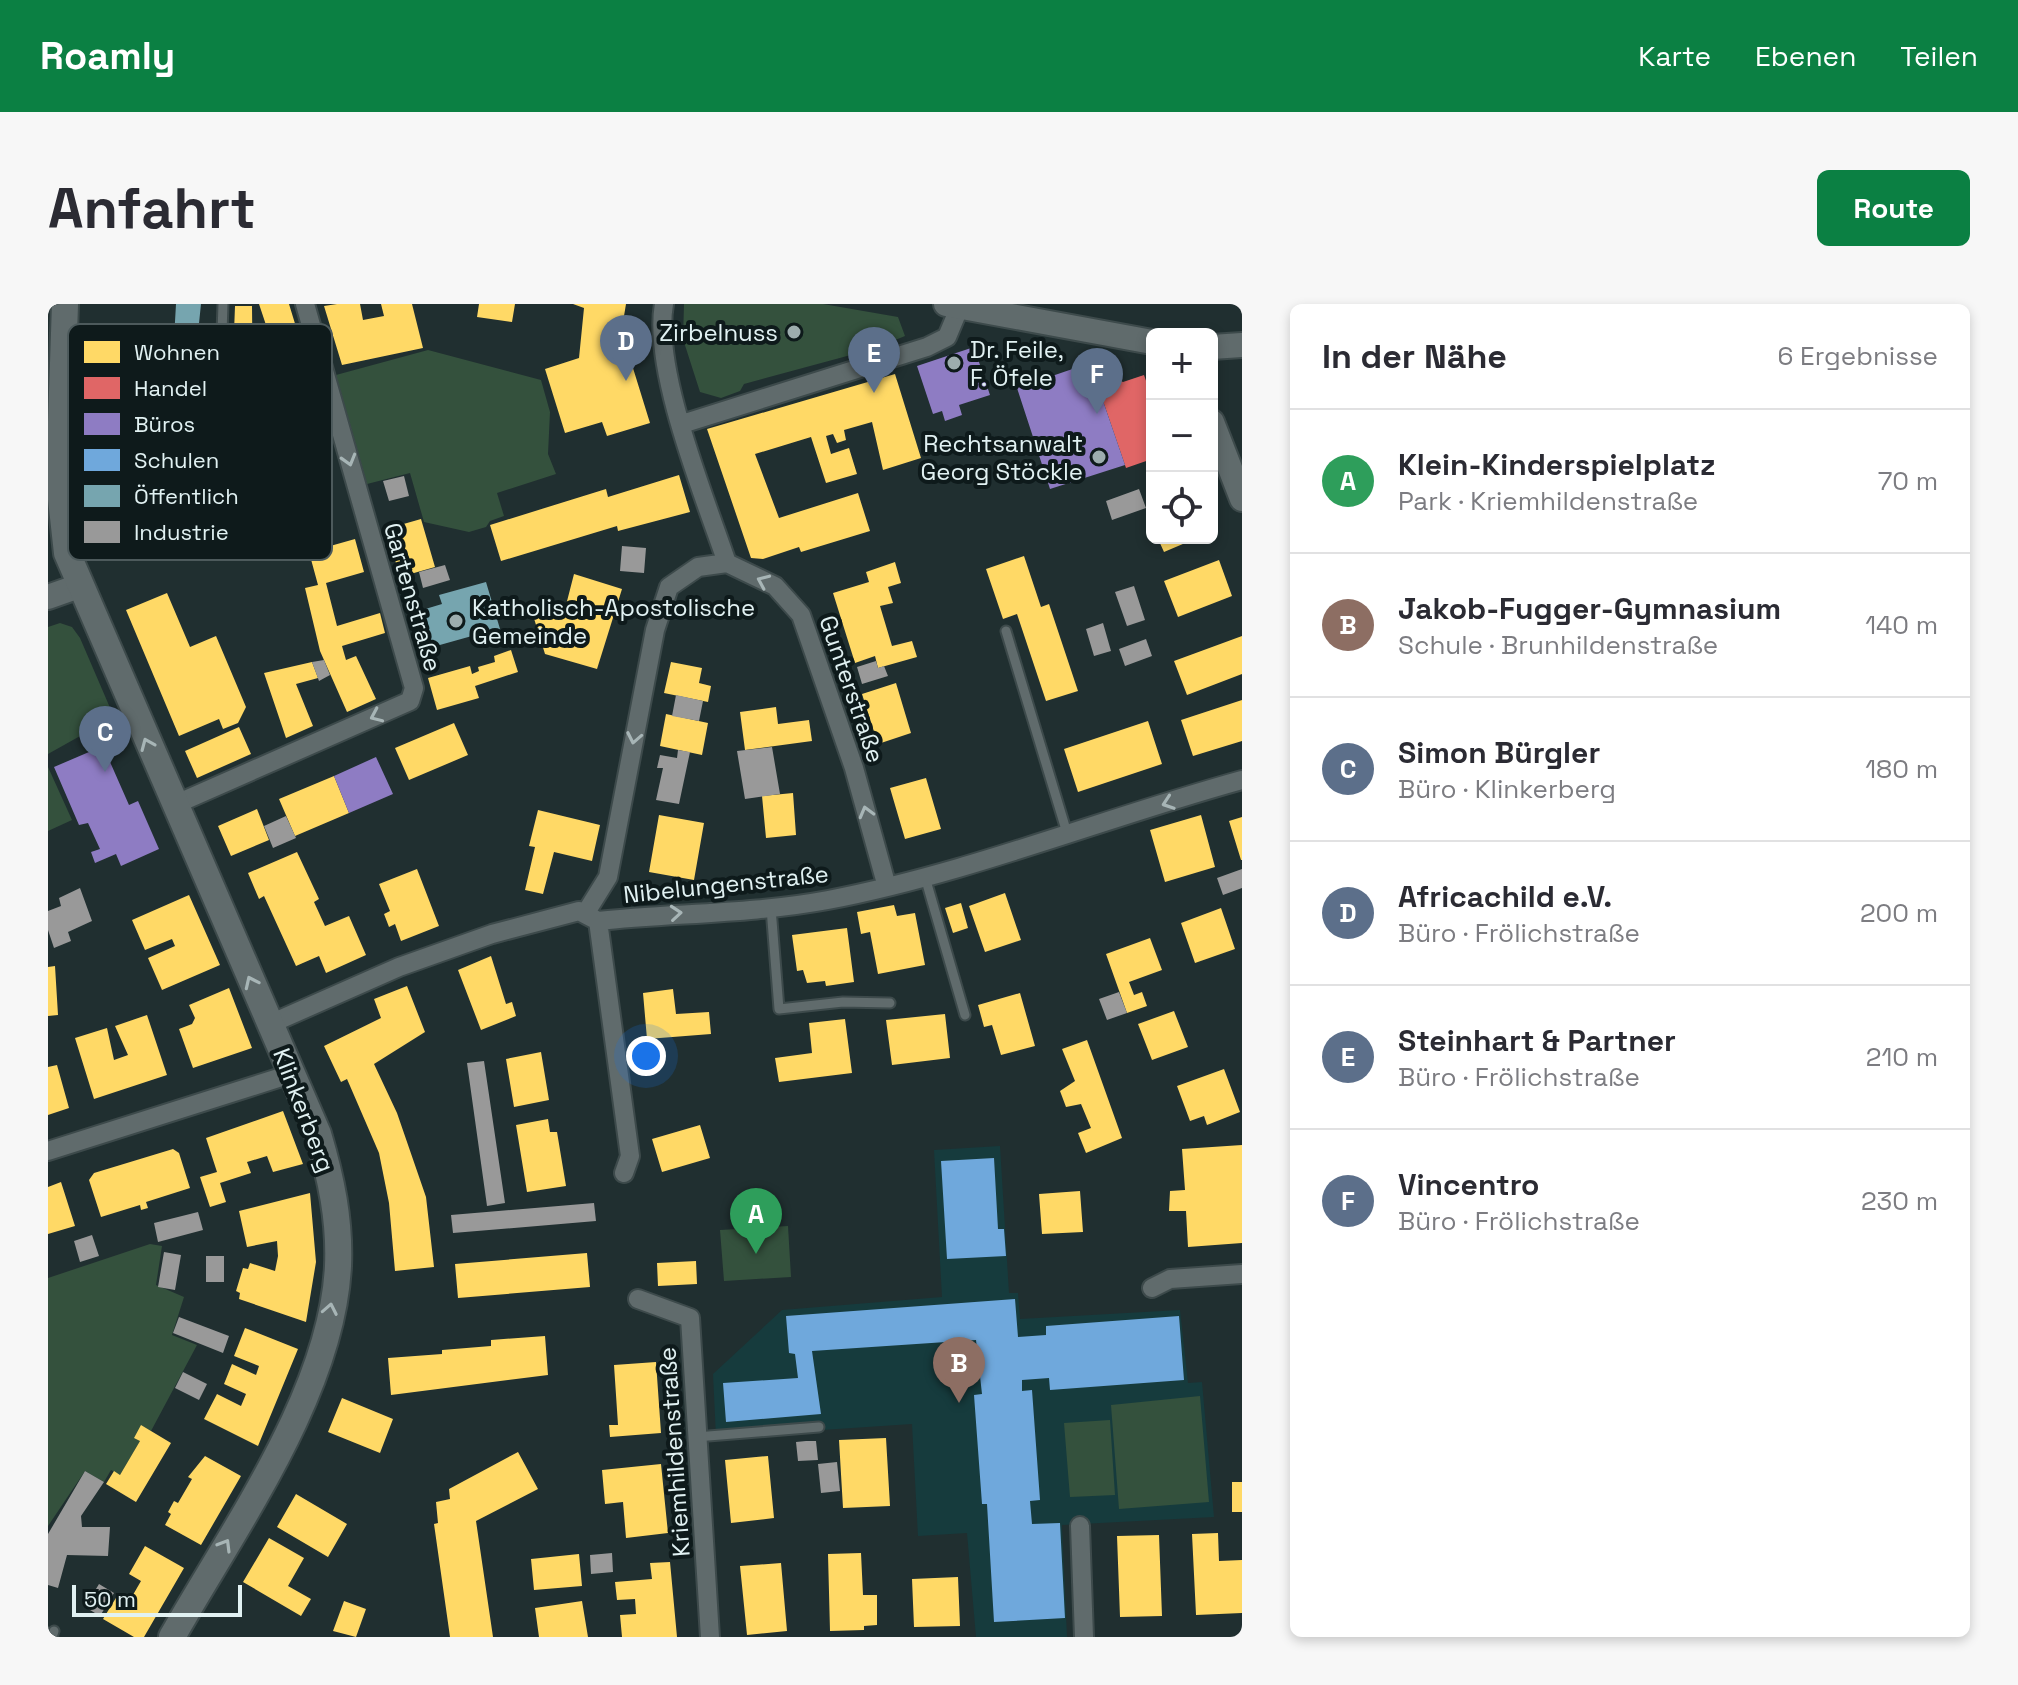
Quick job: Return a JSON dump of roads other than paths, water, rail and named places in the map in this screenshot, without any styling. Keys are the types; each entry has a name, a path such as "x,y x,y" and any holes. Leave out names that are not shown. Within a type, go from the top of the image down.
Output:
{"main road":[{"name":"Klinkerberg","path":"65,304 60,435 61,521 68,546"},
{"name":"Klinkerberg","path":"72,560 79,586 318,1134 332,1181 337,1220 338,1268 325,1337 305,1395 278,1453 172,1637"}],"street":[{"name":"Gartenstraße","path":"305,304 311,324"},
{"path":"624,1173 630,1156 592,917 608,877 655,630 669,587 698,567 727,563 682,424 661,347 664,304"},
{"path":"682,424 927,347 947,337 953,305 1146,341"},
{"path":"1218,347 1242,345"},
{"name":"Gartenstraße","path":"174,805 410,701 414,688 332,399"},
{"path":"1218,437 1242,499"},
{"name":"Gunterstraße","path":"727,563 775,586 801,615 854,768 887,887"},
{"path":"48,597 79,586"},
{"name":"Nibelungenstraße","path":"270,1024 381,973 492,934 579,911 592,917 771,908 887,887 1242,780"},
{"path":"48,1151 291,1074"},
{"path":"1152,1288 1170,1279 1242,1274"},
{"name":"Kriemhildenstraße","path":"638,1299 690,1318 710,1637"},
{"path":"1080,1526 1084,1637"}],"lane":[{"path":"222,324 223,304"},
{"path":"60,435 68,436"},
{"path":"1006,631 1067,833"},
{"path":"925,877 965,1015"},
{"path":"771,908 779,1009 843,1002 890,1003"},
{"path":"696,1437 819,1427"}],"place":[{"name":"Zirbelnuss","path":"794,332"},
{"name":"Dr. Feile, F. Öfele","path":"954,363"},
{"name":"Africachild e.V.","path":"626,381"},
{"name":"Steinhart & Partner","path":"874,393"},
{"name":"Vincentro","path":"1097,414"},
{"name":"Rechtsanwalt Georg Stöckle","path":"1099,457"},
{"name":"Katholisch-Apostolische Gemeinde","path":"456,621"},
{"name":"Simon Bürgler","path":"105,772"},
{"name":"Klein-Kinderspielplatz","path":"756,1254"},
{"name":"Jakob-Fugger-Gymnasium","path":"959,1403"}]}
